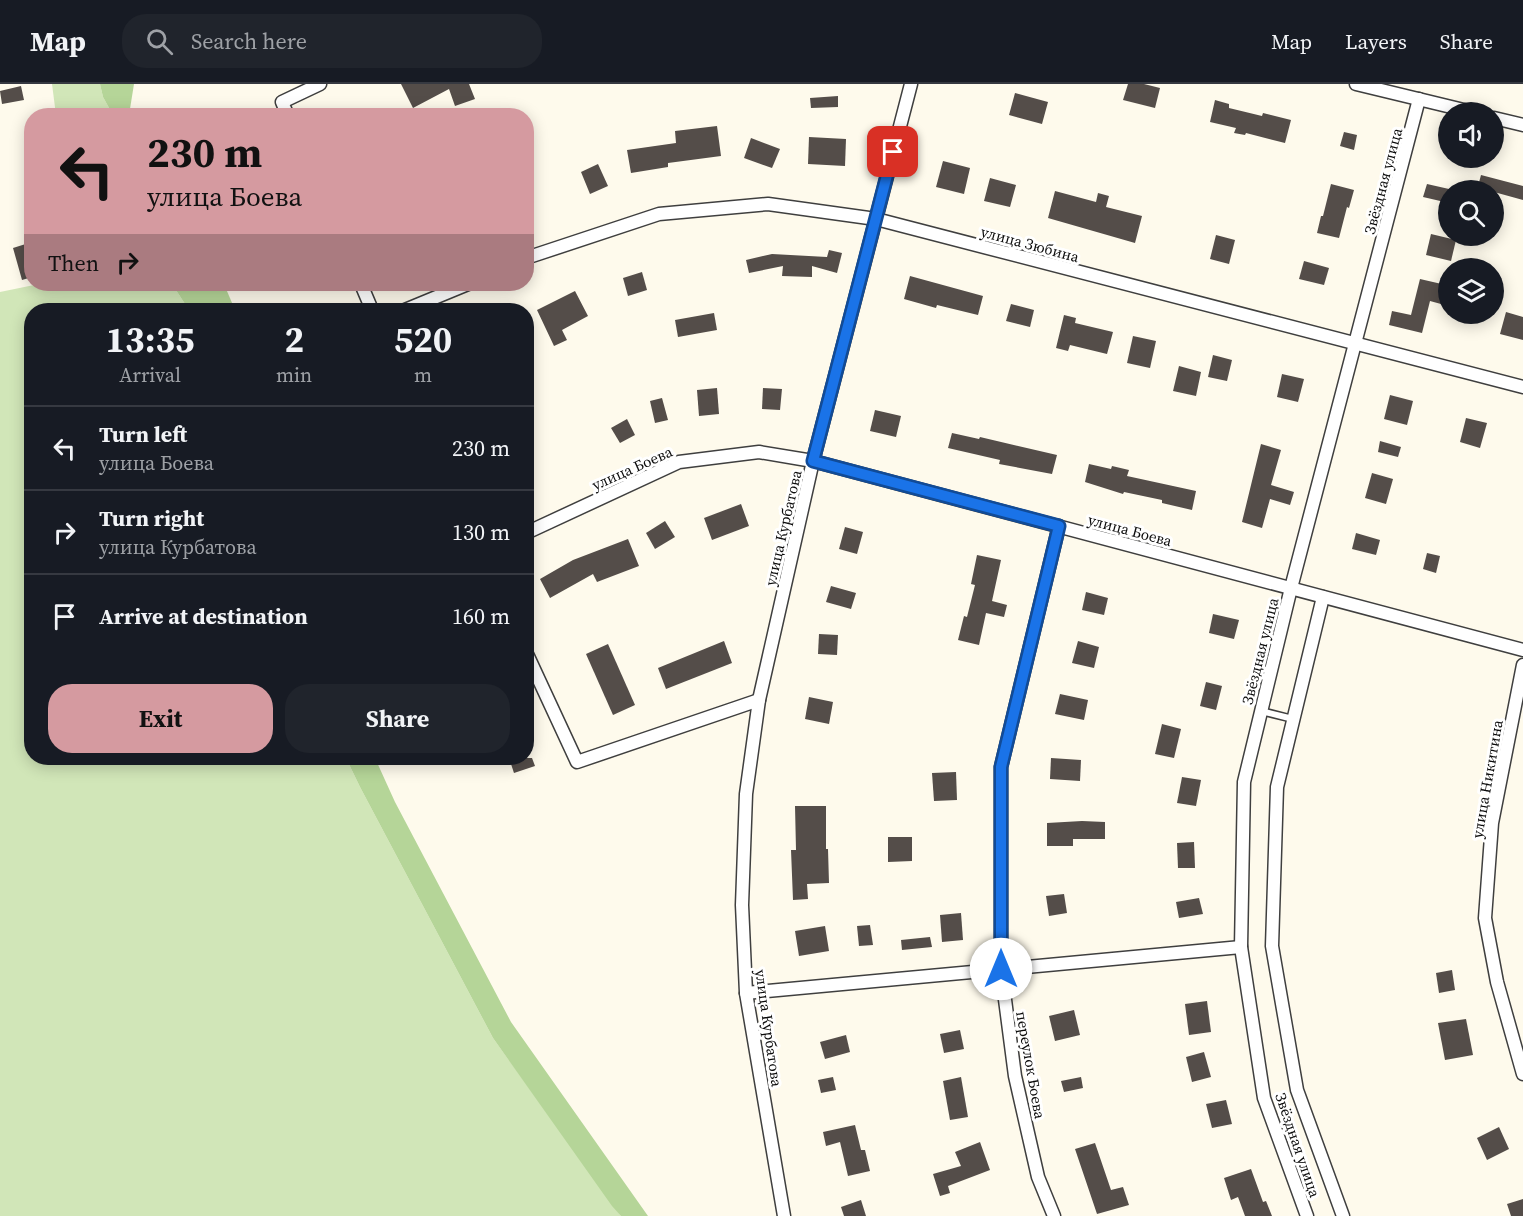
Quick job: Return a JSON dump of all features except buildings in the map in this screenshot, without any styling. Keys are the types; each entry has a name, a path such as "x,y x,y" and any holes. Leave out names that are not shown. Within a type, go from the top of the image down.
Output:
{"street":[{"path":"285,108 282,102 320,84"},
{"name":"улица Курбатова","path":"784,1216 746,993 742,904 746,794 759,700 813,461 910,84"},
{"path":"1356,84 1438,104"},
{"name":"Звёздная улица","path":"1307,1216 1264,1098 1241,947 1244,782 1291,588 1419,99"},
{"path":"1504,120 1523,125"},
{"name":"улица Зюбина","path":"534,255 659,214 768,204 876,219 1523,387"},
{"path":"422,303 451,291"},
{"name":"улица Боева","path":"534,529 679,462 759,452 813,461 1523,650"},
{"name":"переулок Боева","path":"1054,1216 1038,1177 1015,1076 1001,969 1001,767 1059,526"},
{"name":"Звёздная улица","path":"1323,597 1277,787 1272,946 1297,1090 1343,1216"},
{"name":"улица Никитина","path":"1523,665 1492,823 1485,918 1497,982 1523,1074"},
{"path":"534,669 577,762 759,700"},
{"path":"746,993 1241,947"}],"lane":[{"path":"1261,711 1293,720"}],"green space":[{"path":"52,84 100,84 103,97 109,108 55,108"},
{"path":"100,84 134,84 130,108 109,108 103,97"},
{"path":"24,287 24,291 177,291 184,303 24,303 24,765 349,765 493,1038 621,1216 0,1216 0,292"},
{"path":"177,291 227,291 232,303 184,303"},
{"path":"349,765 378,765 395,802 511,1022 648,1216 621,1216 612,1206 493,1038"}],"route":[{"path":"893,152 813,461 1059,526 1001,767 1001,969"}]}
